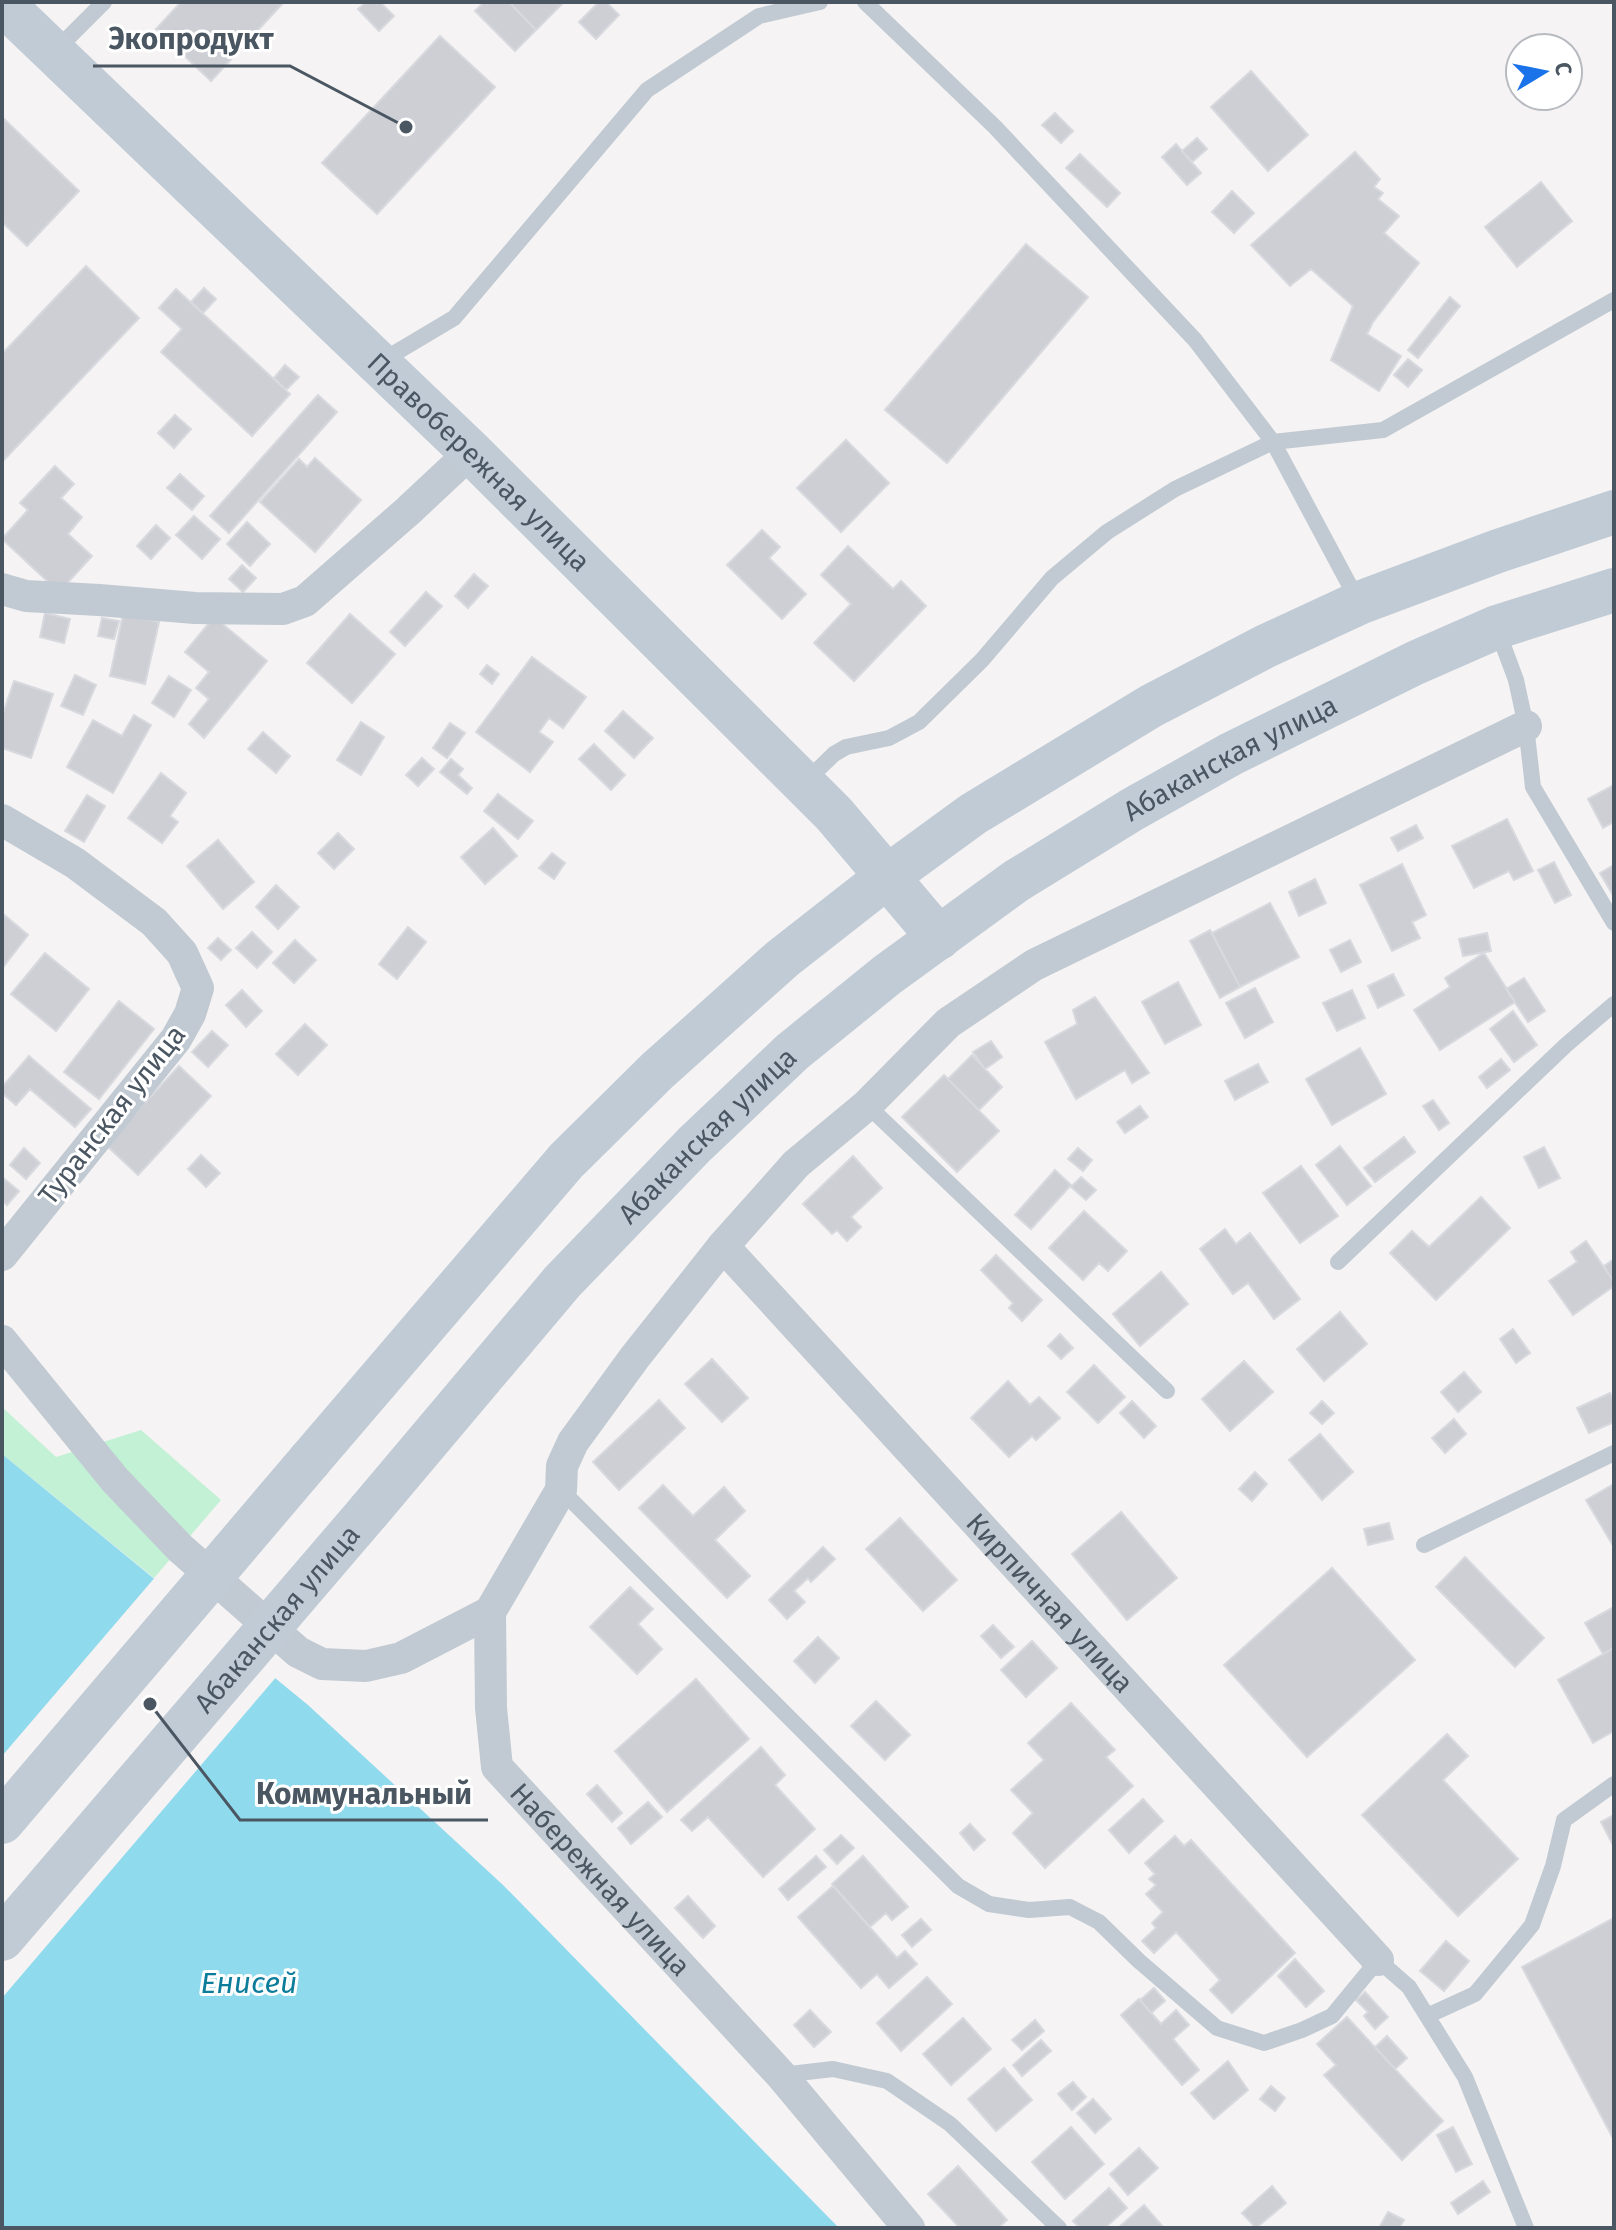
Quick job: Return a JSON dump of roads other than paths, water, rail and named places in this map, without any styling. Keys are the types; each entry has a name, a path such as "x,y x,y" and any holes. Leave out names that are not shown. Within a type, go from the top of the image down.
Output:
{"main road":[{"name":"Правобережная улица","path":"2,3 471,452 803,784 888,876 939,938"},
{"path":"2,1822 577,1150 657,1071 782,959 973,814 1151,706 1266,646 1359,603 1614,512"},
{"name":"Абаканская улица","path":"2,1939 562,1282 694,1145 792,1052 887,975 1016,881 1133,809 1231,754 1346,696 1497,627 1614,590"}],"street":[{"path":"2,589 26,596 195,608 283,609 305,601 471,452"},
{"path":"2,1341 115,1480 180,1548 298,1652 322,1664 366,1666 401,1658 490,1612 561,1490 562,1466 573,1442 635,1357 723,1246 796,1164 867,1105 948,1023 1034,965 1526,726"},
{"name":"Туранская улица","path":"2,820 75,863 154,922 182,953 198,988 190,1014 176,1039 2,1255"},
{"name":"Кирпичная улица","path":"723,1246 1378,1960"},
{"name":"Набережная улица","path":"490,1612 491,1708 497,1767 781,2075 909,2228"}],"lane":[{"path":"53,53 104,2"},
{"path":"865,2 995,127 1195,340 1273,442 1359,603"},
{"path":"378,363 454,318 647,90 759,16 816,3"},
{"path":"803,784 834,754 846,747 889,738 919,722 982,660 1052,578 1107,532 1175,489 1273,442 1383,430 1614,300"},
{"path":"1497,627 1516,680 1526,726 1533,787 1614,923"},
{"path":"1338,1262 1566,1045 1614,1004"},
{"path":"867,1105 1167,1391"},
{"path":"1424,1545 1614,1453"},
{"path":"561,1490 958,1886 989,1904 1029,1910 1070,1907 1099,1922 1217,2028 1264,2043 1332,2016 1378,1960 1409,1987 1465,2077 1526,2228"},
{"path":"1427,2016 1475,1994 1507,1958 1532,1925 1553,1866 1564,1820 1614,1784"},
{"path":"781,2075 833,2069 887,2081 950,2124 1059,2228"}],"water":[{"name":"Енисей","path":"2,1454 308,1705 503,1885 839,2228 2,2228"}],"place":[{"name":"Экопродукт","path":"406,127"},
{"name":"Коммунальный","path":"150,1704"}]}
